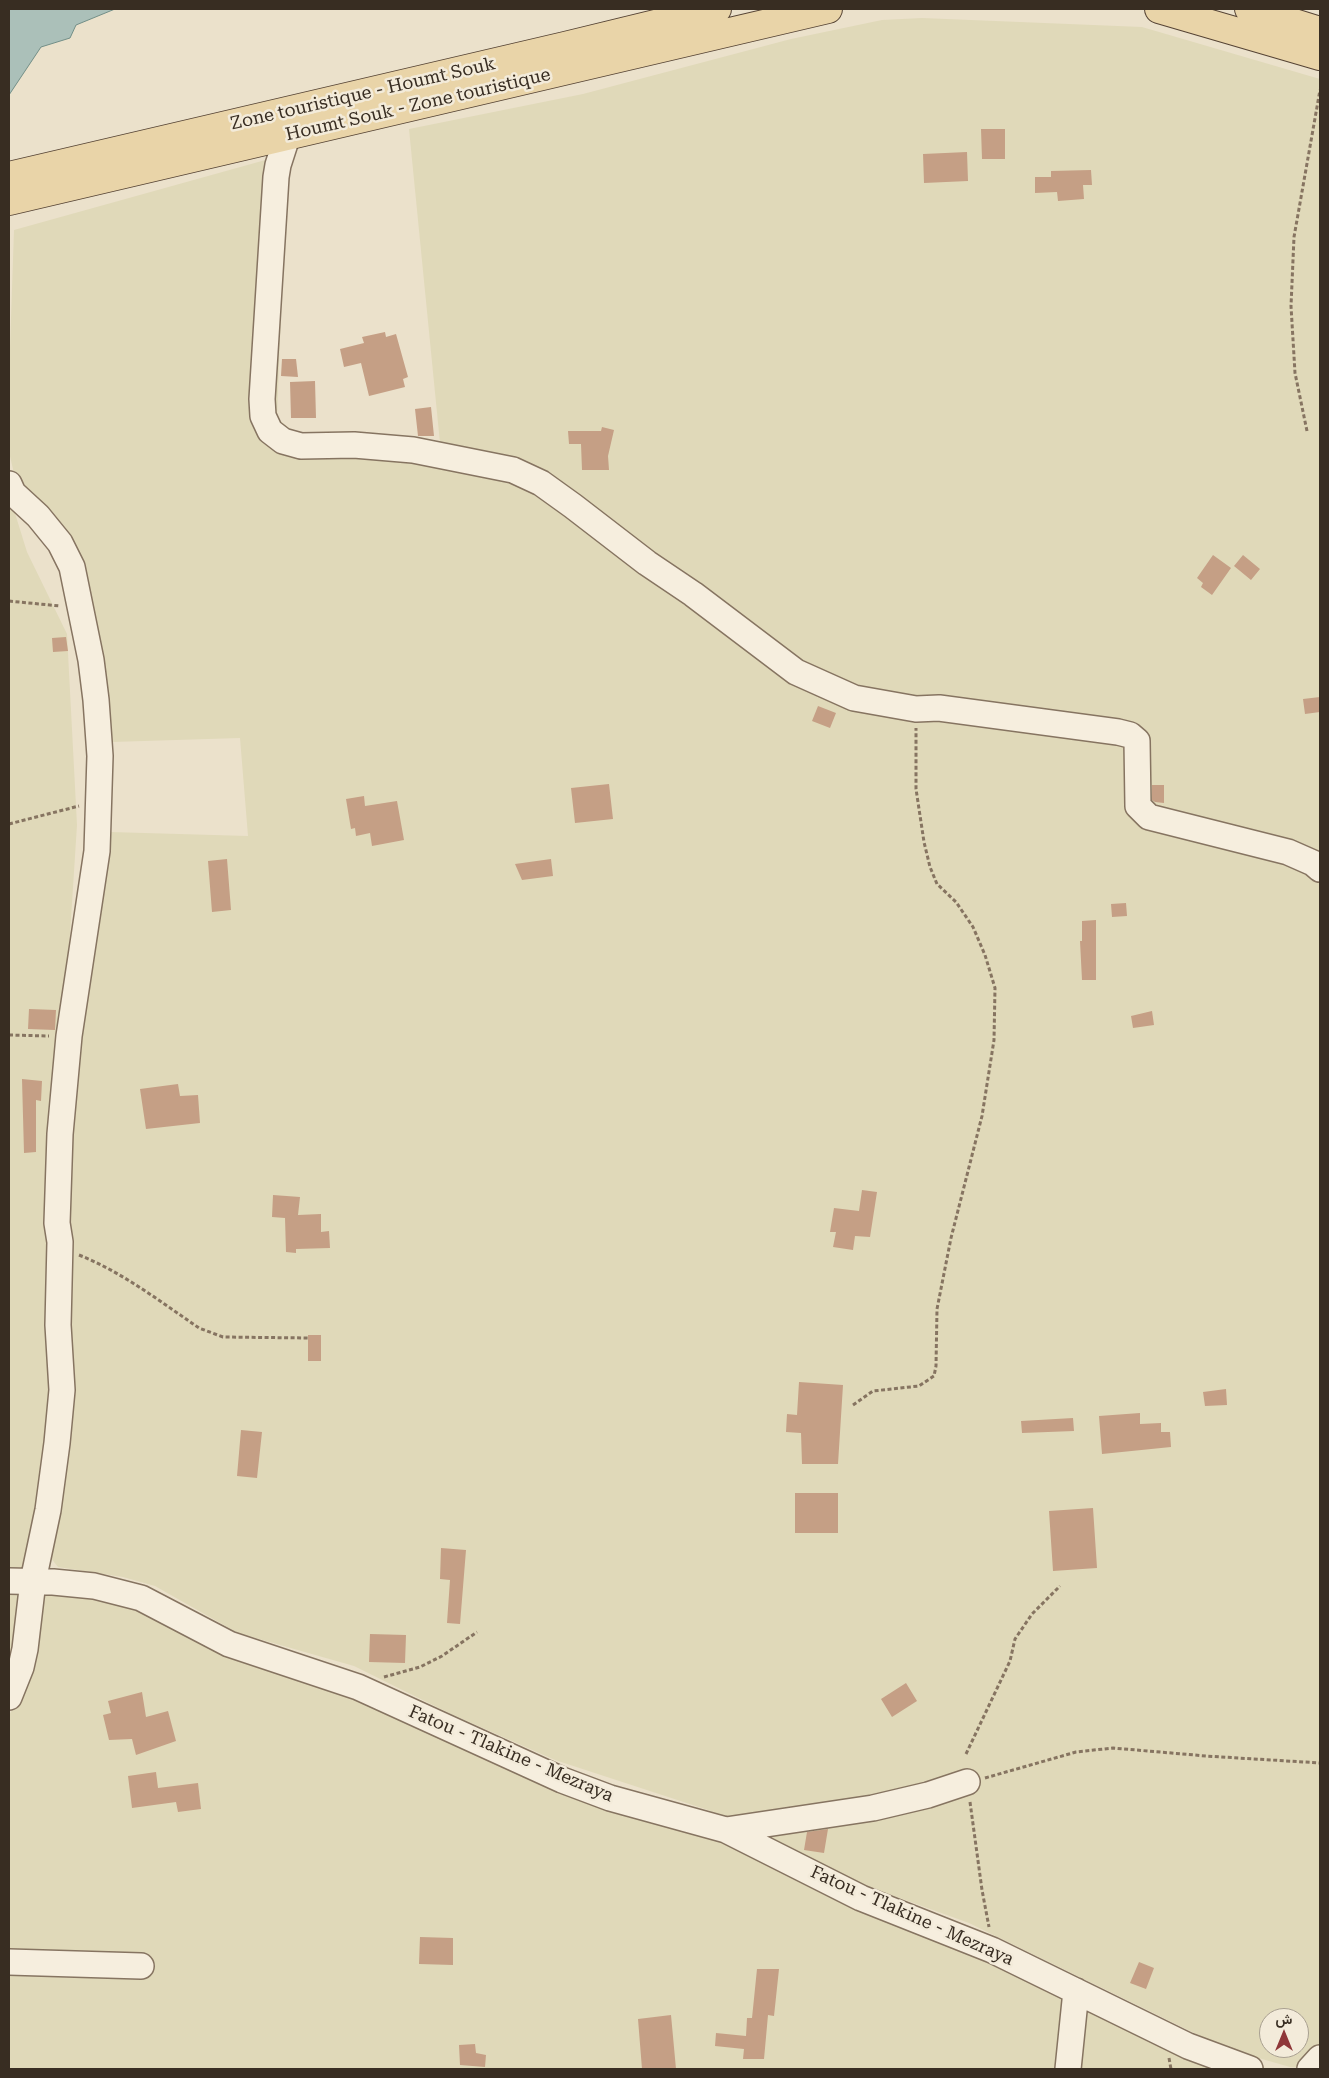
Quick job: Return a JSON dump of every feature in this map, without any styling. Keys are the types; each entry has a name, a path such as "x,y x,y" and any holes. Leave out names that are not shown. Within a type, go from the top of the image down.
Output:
{"main road":[{"name":"Zone touristique - Houmt Souk","path":"9,176 287,123 717,9"},
{"name":"Houmt Souk - Zone touristique","path":"9,202 134,174 287,123 448,99 828,9"},
{"path":"1159,9 1320,56"},
{"path":"1249,9 1320,31"}],"street":[{"path":"287,123 276,177 262,399 263,416 270,431 284,441 301,446 354,445 413,450 513,470 541,483 565,500 647,563 796,672 854,698 916,709 939,708 1130,735 1136,741 1138,806 1149,817 1288,852 1313,863 1320,869"},
{"path":"9,484 13,493 38,516 60,543 72,567 96,700 100,756 97,851 70,1036 60,1134 57,1223 60,1242 58,1325 62,1390 57,1443 48,1510 21,1581 21,1667 9,1697"},
{"name":"Fatou - Tlakine - Mezraya","path":"21,1581 94,1586 119,1591 149,1602 229,1644 358,1687 514,1759 591,1791 726,1830 861,1898 992,1950 1188,2046 1250,2069"},
{"path":"726,1830 873,1808 928,1795 967,1782"},
{"path":"9,1962 141,1966"},
{"path":"1068,2069 1076,1991"},
{"path":"1310,2069 1320,2058"}],"path":[{"path":"1307,432 1295,373 1291,306 1294,237 1320,90"},
{"path":"9,600 61,606 80,604"},
{"path":"853,1405 873,1391 920,1386 934,1376 936,1366 937,1310 951,1238 982,1116 994,1040 995,988 985,955 972,927 956,902 937,884 930,867 924,842 916,789 916,709"},
{"path":"9,824 83,805 99,806"},
{"path":"9,1035 70,1036"},
{"path":"60,1242 78,1244 80,1255 113,1270 207,1332 223,1337 308,1338"},
{"path":"966,1754 1004,1674 1015,1640 1032,1614 1060,1586"},
{"path":"358,1687 372,1680 420,1667 442,1656 478,1632"},
{"path":"992,1950 967,1782 1076,1752 1105,1748 1320,1762"}],"shaded area":[{"path":"922,18 1142,27 1320,79 1320,2069 1290,2067 1227,2049 969,1923 850,1880 708,1810 555,1760 451,1714 354,1666 238,1633 155,1586 123,1577 58,1567 50,1557 72,1100 91,952 110,832 248,836 240,738 112,742 105,671 91,625 84,563 69,536 16,482 9,452 9,377 14,230 287,154 277,418 300,437 440,443 409,129 583,94 791,39 882,20"},
{"path":"9,494 27,552 67,634 77,825 52,1215 56,1404 9,1679"},
{"path":"44,1589 111,1596 315,1680 735,1841 924,1932 1228,2069 9,2069 9,1716 20,1692"}],"water":[{"path":"9,9 115,9 76,25 70,38 41,47 9,95"}],"building":[{"path":"981,129 1005,129 1005,159 982,159"},
{"path":"967,152 968,181 924,183 923,154"},
{"path":"1091,170 1092,185 1083,185 1084,199 1058,201 1057,192 1035,193 1035,177 1051,177 1051,171"},
{"path":"385,332 386,337 396,334 408,377 403,379 405,387 369,396 361,363 344,367 340,349 364,343 362,337"},
{"path":"282,359 296,359 298,377 281,376"},
{"path":"315,381 316,418 291,418 290,382"},
{"path":"431,407 434,436 418,436 415,409"},
{"path":"602,427 614,430 608,456 609,470 582,470 581,444 569,444 568,431 601,431"},
{"path":"1213,555 1231,568 1212,595 1201,587 1203,583 1197,578"},
{"path":"1243,555 1260,569 1251,580 1234,566"},
{"path":"66,637 68,651 53,652 52,638"},
{"path":"1320,697 1320,712 1305,714 1303,699"},
{"path":"818,706 836,713 830,728 812,721"},
{"path":"609,784 613,819 575,823 571,788"},
{"path":"1152,785 1164,785 1164,803 1152,800"},
{"path":"364,796 365,806 397,801 404,840 372,846 370,833 356,836 355,828 351,829 346,799"},
{"path":"227,859 231,910 212,912 208,861"},
{"path":"551,859 553,876 522,880 515,864"},
{"path":"1126,903 1127,916 1112,917 1111,904"},
{"path":"1096,920 1096,980 1082,980 1080,941 1082,941 1082,921"},
{"path":"29,1009 56,1010 55,1030 28,1029"},
{"path":"1152,1011 1154,1025 1133,1028 1131,1016"},
{"path":"22,1079 42,1081 41,1101 36,1100 36,1152 24,1153"},
{"path":"178,1084 180,1096 198,1095 200,1123 146,1129 140,1089"},
{"path":"862,1190 877,1192 870,1237 855,1236 853,1250 833,1247 836,1232 830,1232 834,1208 859,1211"},
{"path":"273,1195 300,1197 298,1215 321,1214 321,1232 329,1231 330,1248 296,1249 296,1253 286,1252 285,1218 272,1217"},
{"path":"308,1335 321,1335 321,1361 308,1361"},
{"path":"799,1382 843,1385 838,1464 802,1464 801,1433 786,1432 787,1414 797,1415"},
{"path":"1226,1389 1227,1405 1205,1406 1203,1392"},
{"path":"1140,1413 1140,1424 1161,1423 1161,1432 1170,1432 1171,1447 1102,1454 1099,1416"},
{"path":"1073,1418 1074,1431 1022,1433 1021,1421"},
{"path":"241,1430 262,1432 257,1478 237,1476"},
{"path":"795,1493 838,1493 838,1533 795,1533"},
{"path":"1093,1508 1097,1568 1053,1571 1049,1511"},
{"path":"441,1548 466,1550 460,1624 447,1623 450,1580 440,1579"},
{"path":"370,1634 406,1635 405,1663 369,1662"},
{"path":"906,1683 917,1701 892,1717 881,1699"},
{"path":"142,1692 146,1717 168,1711 176,1741 136,1755 132,1739 109,1740 103,1715 111,1713 108,1701"},
{"path":"156,1772 158,1788 198,1783 201,1809 178,1812 176,1802 132,1808 128,1776"},
{"path":"828,1829 824,1853 804,1850 807,1832"},
{"path":"420,1937 453,1938 453,1965 419,1964"},
{"path":"1139,1962 1154,1968 1146,1989 1130,1983"},
{"path":"757,1969 779,1969 774,2016 768,2015 764,2059 743,2059 744,2049 715,2046 716,2033 746,2036 747,2018 752,2018"},
{"path":"671,2015 676,2069 642,2069 638,2019"},
{"path":"475,2044 476,2053 486,2055 485,2067 460,2065 459,2045"}]}
